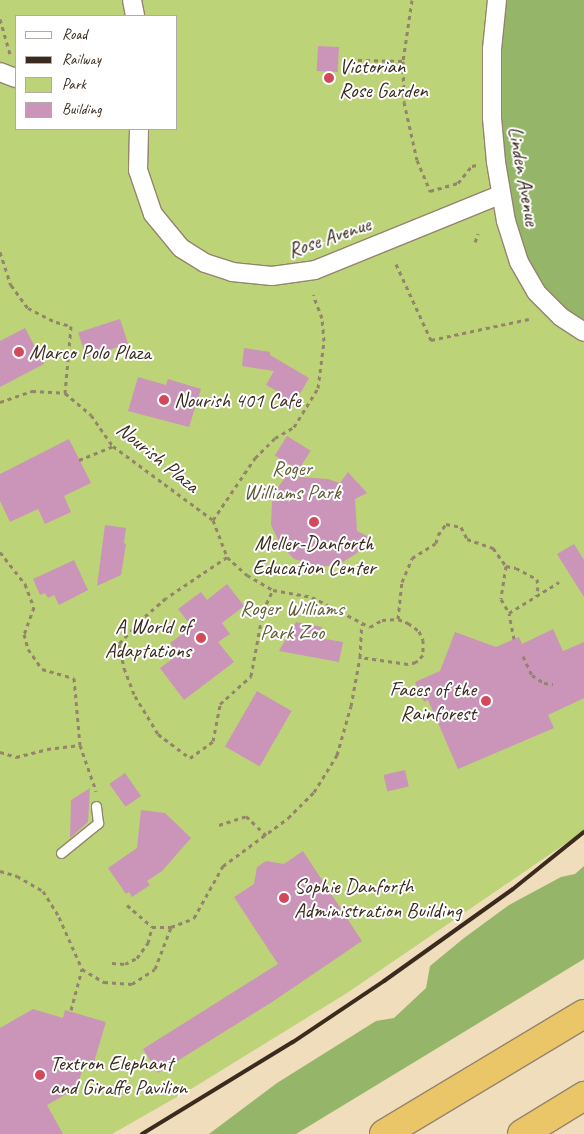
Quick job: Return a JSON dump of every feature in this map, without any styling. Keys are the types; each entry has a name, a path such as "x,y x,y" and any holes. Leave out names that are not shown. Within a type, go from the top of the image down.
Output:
{"highway":[{"path":"384,1134 584,1014"},
{"path":"522,1134 584,1096"}],"street":[{"path":"132,0 134,15"},
{"name":"Linden Avenue","path":"497,0 491,84 492,118 500,195 513,244 526,277 548,305 561,317 584,332"},
{"path":"6,66 15,77"},
{"name":"Rose Avenue","path":"139,130 138,170 153,214 181,248 205,263 232,272 272,276 315,270 500,195"}],"lane":[{"path":"61,853 98,823 96,806"}],"path":[{"path":"412,0 402,61 404,102 417,160 430,191 458,183 472,166 478,165"},
{"path":"0,20 6,66"},
{"path":"358,60 402,61"},
{"path":"458,183 461,186"},
{"path":"475,242 478,234"},
{"path":"0,252 11,285 28,308 56,322 71,326 65,393 32,391 0,402"},
{"path":"396,264 431,340 529,319"},
{"path":"314,295 322,318 324,341 318,388 294,427 275,438 255,458 213,520 227,557 247,575 273,590 312,597 370,627 382,620 398,619 419,631 424,640 423,655 416,662 408,664 360,657"},
{"name":"Nourish Plaza","path":"65,393 91,416 113,446 213,520"},
{"path":"79,460 113,446"},
{"path":"398,619 402,582 412,558 436,543 438,535 446,524 461,527 467,539 492,548 506,566 516,568 537,579 536,596"},
{"path":"0,552 25,584 34,607 24,634 28,649 42,669 74,678 80,745 96,793 96,806"},
{"path":"227,557 166,598 144,616 119,644 124,668 139,703 158,734 190,758 213,741 220,704 251,676 264,611 273,590"},
{"path":"506,566 501,599 509,613 514,640"},
{"path":"509,613 558,582"},
{"path":"127,905 152,927 171,927 194,918 223,866 288,818 314,792 337,755 351,706 360,657 362,624"},
{"path":"523,656 532,675 544,684 553,684"},
{"path":"0,752 16,757 46,749 80,745"},
{"path":"219,825 246,816 266,835"},
{"path":"0,871 17,876 43,891 58,917 82,969 104,982 132,984 155,969 171,927"},
{"path":"112,963 125,964 137,958 148,943 152,927"},
{"path":"71,1010 82,969"}],"green space":[{"name":"Roger Williams Park","path":"0,0 584,0 584,831 347,993 196,1086 112,1134 0,1134"},
{"path":"497,0 584,0 584,320 565,308 536,283 495,185"},
{"path":"584,866 584,959 296,1134 209,1134 277,1083 376,1021 394,1018 426,988 430,966 464,938 509,905 561,877 575,874"}],"building":[{"path":"318,46 339,47 338,72 317,71"},
{"path":"120,319 128,344 86,357 78,333"},
{"name":"Marco Polo Plaza","path":"25,328 44,364 0,387 0,341"},
{"path":"244,348 270,352 270,355 309,378 292,408 274,397 277,391 266,385 274,371 242,366"},
{"name":"Nourish 401 Cafe","path":"138,377 166,385 168,379 201,389 189,427 128,411"},
{"path":"287,436 311,451 299,470 275,456"},
{"path":"69,439 91,483 64,496 71,512 45,524 38,509 10,522 0,501 0,474"},
{"name":"Meller-Danforth Education Center","path":"348,472 367,493 355,499 357,531 369,537 357,553 340,564 320,567 294,559 280,544 271,525 272,502 279,486 286,476 328,479 340,483"},
{"path":"105,525 126,528 124,543 126,544 121,575 97,586"},
{"path":"574,544 584,560 584,597 557,554"},
{"path":"74,560 88,590 59,605 54,595 48,598 45,593 40,595 33,579"},
{"name":"A World of Adaptations","path":"227,584 244,606 222,623 230,634 218,642 234,662 184,700 160,668 179,654 170,643 192,627 178,609 201,592 207,600"},
{"path":"296,622 322,627 320,638 343,642 339,662 279,651"},
{"name":"Faces of the Rainforest","path":"553,629 563,651 584,642 584,698 548,715 554,728 458,769 428,700 424,702 415,682 440,671 455,632 496,647 519,637 522,644"},
{"path":"257,691 292,711 260,766 225,746"},
{"path":"405,770 409,787 387,792 384,775"},
{"path":"125,773 141,796 125,807 109,784"},
{"path":"90,788 88,822 70,838 71,800"},
{"path":"141,810 165,813 191,838 162,871 147,881 150,885 132,897 129,892 126,894 108,868 137,848"},
{"path":"303,851 362,941 272,1002 158,1073 143,1049 278,964 234,897 254,884 257,867 266,861 284,864"},
{"name":"Textron Elephant and Giraffe Pavilion","path":"33,1009 63,1018 65,1010 106,1022 94,1062 85,1060 77,1088 47,1105 63,1134 0,1134 0,1028"}],"railway":[{"path":"142,1134 293,1042 384,981 513,889 584,832"}],"place":[{"name":"Victorian Rose Garden","path":"329,78"},
{"name":"Marco Polo Plaza","path":"19,352"},
{"name":"Nourish 401 Cafe","path":"164,400"},
{"name":"Meller-Danforth Education Center","path":"314,522"},
{"name":"A World of Adaptations","path":"201,638"},
{"name":"Faces of the Rainforest","path":"486,701"},
{"name":"Sophie Danforth Administration Building","path":"284,898"},
{"name":"Textron Elephant and Giraffe Pavilion","path":"40,1075"}],"park label":[{"name":"Roger Williams Park Zoo","path":"292,620"}]}
